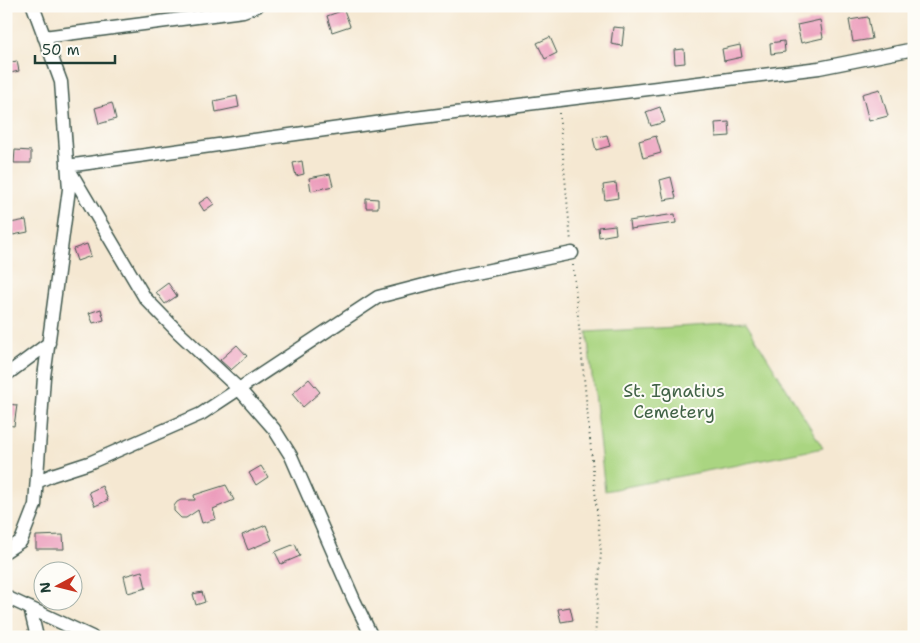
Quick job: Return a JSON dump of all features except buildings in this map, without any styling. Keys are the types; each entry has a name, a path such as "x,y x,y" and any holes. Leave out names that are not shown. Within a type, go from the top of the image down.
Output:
{"street":[{"path":"6,552 21,541 35,505 44,377 69,189 61,82 33,6"},
{"path":"44,37 243,11 257,6"},
{"path":"67,166 390,121 819,68 914,49"},
{"path":"67,166 145,298 239,389 274,429 291,456 372,637"},
{"path":"37,482 89,463 201,414 378,297 451,278 572,254"},
{"path":"6,375 49,342"},
{"path":"6,597 92,637"},
{"path":"30,608 37,637"}],"path":[{"path":"558,100 601,552 596,637"}],"green space":[{"name":"St. Ignatius Cemetery","path":"746,323 823,448 605,491 587,332"}]}
